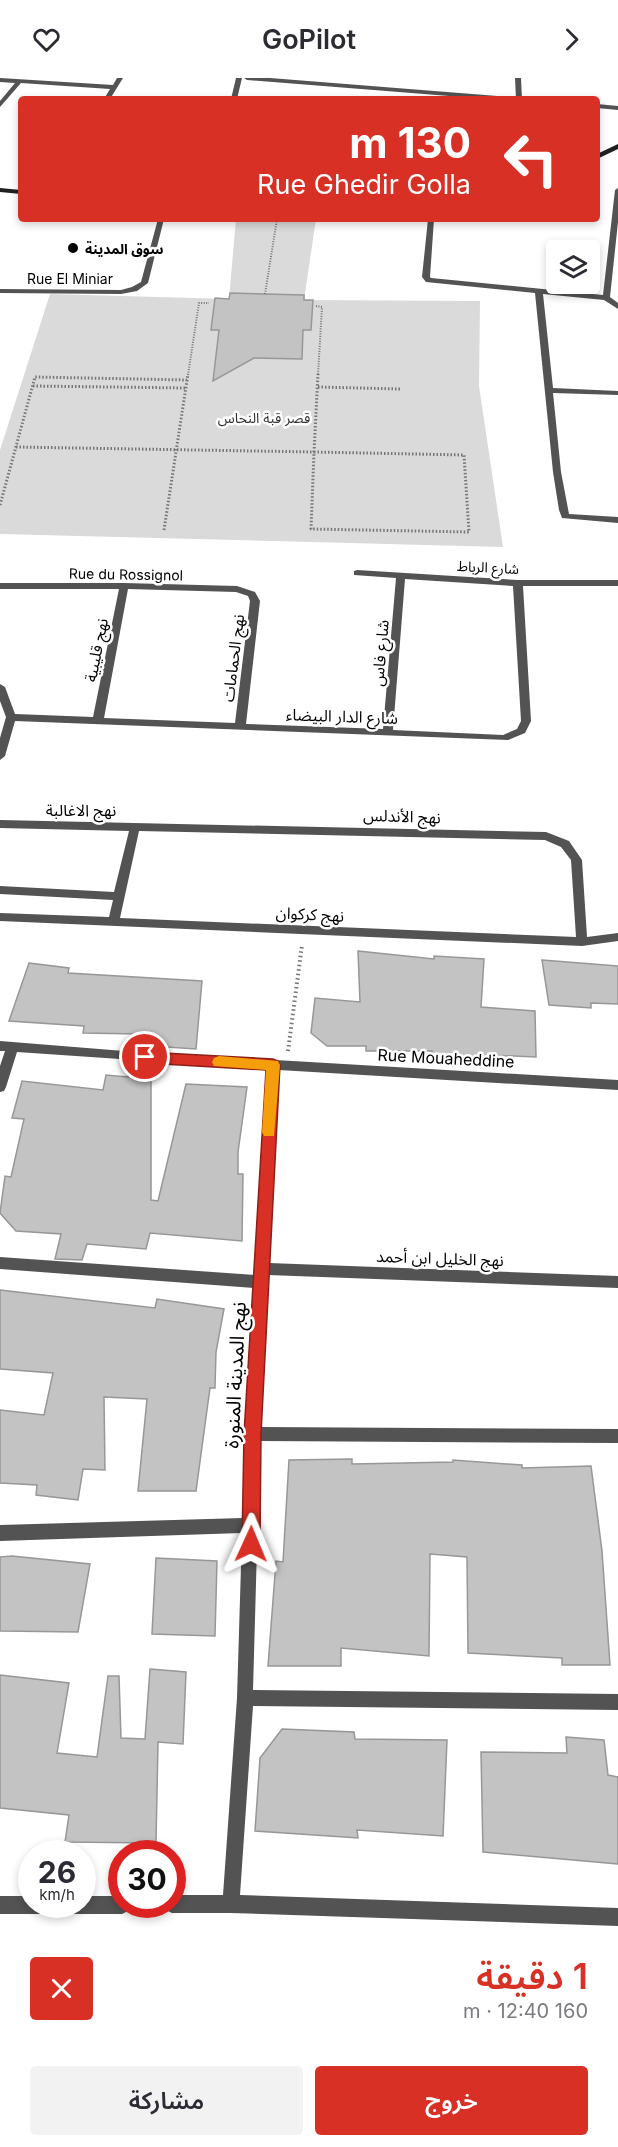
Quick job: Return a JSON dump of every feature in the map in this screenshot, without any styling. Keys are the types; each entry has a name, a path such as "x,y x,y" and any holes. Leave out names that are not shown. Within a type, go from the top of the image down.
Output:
{"street":[{"path":"109,96 120,78"},
{"path":"235,96 239,78"},
{"path":"247,78 297,80 335,88 462,96"},
{"path":"518,78 519,96"},
{"path":"0,80 114,87"},
{"path":"0,105 20,81"},
{"path":"600,106 618,108"},
{"path":"600,155 618,146"},
{"path":"0,190 18,192"},
{"path":"606,298 618,190"},
{"name":"Rue El Miniar","path":"0,291 121,292 134,289 146,279 160,222"},
{"path":"431,222 426,277 429,279 606,298 618,307"},
{"path":"539,291 556,472 565,516 618,520"},
{"path":"549,390 618,393"},
{"name":"شارع الرباط","path":"357,573 518,583 618,583"},
{"name":"شارع فاس","path":"388,733 402,576"},
{"name":"شارع الدار البيضاء","path":"11,717 504,738 521,731 526,721 518,583"},
{"name":"Rue du Rossignol","path":"0,586 124,586 237,590 252,594"},
{"name":"نهج قليبية","path":"98,720 124,586"},
{"name":"نهج الحمامات","path":"240,727 255,601 252,594"},
{"path":"0,687 11,717 0,756"},
{"name":"نهج الاغالبة","path":"0,824 135,826 113,923"},
{"name":"نهج الأندلس","path":"135,826 546,836 566,844 576,860 582,942"},
{"path":"0,890 118,896"},
{"name":"نهج كركوان","path":"0,917 582,942 618,937"},
{"path":"0,1087 6,1046"},
{"name":"Rue Mouaheddine","path":"6,1046 618,1085"},
{"name":"نهج المدينة المنورة","path":"231,1904 245,1698 253,1434 261,1276 280,1065"},
{"name":"نهج الخليل ابن أحمد","path":"0,1263 261,1276 618,1282"},
{"path":"253,1434 618,1436"},
{"path":"0,1533 251,1525"},
{"path":"245,1698 618,1702"},
{"path":"186,1904 618,1917"},
{"path":"0,1905 108,1905"}],"path":[{"path":"265,294 277,222"},
{"path":"164,530 199,303 209,303"},
{"path":"16,447 176,449 315,452 464,455 469,532 311,529 315,452 322,307 316,306"},
{"path":"0,505 35,378 187,380"},
{"path":"33,386 186,388"},
{"path":"318,387 400,389"},
{"path":"280,1065 304,930"}],"green space":[{"name":"قصر قبة النحاس","path":"236,222 316,222 304,300 480,301 479,386 503,547 0,534 0,450 50,294 229,299"}],"building":[{"path":"230,293 304,295 304,300 313,300 311,330 303,330 302,359 254,358 213,381 219,330 211,330 215,298 229,299"},
{"path":"358,951 434,959 434,956 484,959 481,1007 535,1011 536,1057 488,1055 488,1060 432,1057 432,1051 366,1051 366,1046 327,1046 311,1033 315,998 360,1002"},
{"path":"542,960 618,966 618,1004 591,1003 591,1008 549,1005"},
{"path":"29,963 69,968 68,973 202,981 196,1049 151,1046 151,1050 134,1049 138,1034 83,1033 84,1026 9,1021"},
{"path":"131,1062 151,1063 151,1200 158,1201 186,1084 247,1087 238,1152 238,1174 243,1174 242,1241 150,1233 146,1249 87,1244 82,1260 55,1259 61,1234 16,1231 0,1213 5,1176 11,1177 24,1119 12,1118 22,1081 103,1090 106,1075 128,1077"},
{"path":"0,1290 155,1308 157,1299 224,1309 216,1352 215,1388 210,1388 196,1491 138,1491 147,1399 104,1397 105,1470 83,1469 78,1500 36,1495 37,1485 0,1483 0,1410 44,1415 53,1373 0,1369"},
{"path":"352,1459 352,1464 453,1462 453,1460 522,1465 522,1468 591,1466 602,1551 610,1665 562,1665 562,1658 468,1653 467,1557 430,1554 429,1656 341,1648 341,1666 268,1666 276,1561 283,1562 289,1460"},
{"path":"12,1556 90,1564 78,1632 0,1631 0,1557"},
{"path":"156,1558 217,1561 215,1636 152,1634"},
{"path":"150,1669 186,1672 183,1744 158,1742 156,1840 108,1840 108,1842 65,1840 69,1815 0,1808 0,1675 69,1683 57,1753 97,1757 108,1676 119,1676 121,1738 145,1739"},
{"path":"282,1729 354,1732 355,1739 447,1740 443,1836 357,1830 358,1838 255,1831 260,1758"},
{"path":"566,1737 604,1740 608,1775 618,1777 618,1864 483,1852 481,1752 567,1753"}],"slow traffic":[{"path":"219,1062 273,1065 269,1132"}],"place":[{"name":"سوق المدينة","path":"73,248"}],"route":[{"path":"145,1057 273,1065 253,1434 251,1544"}]}
